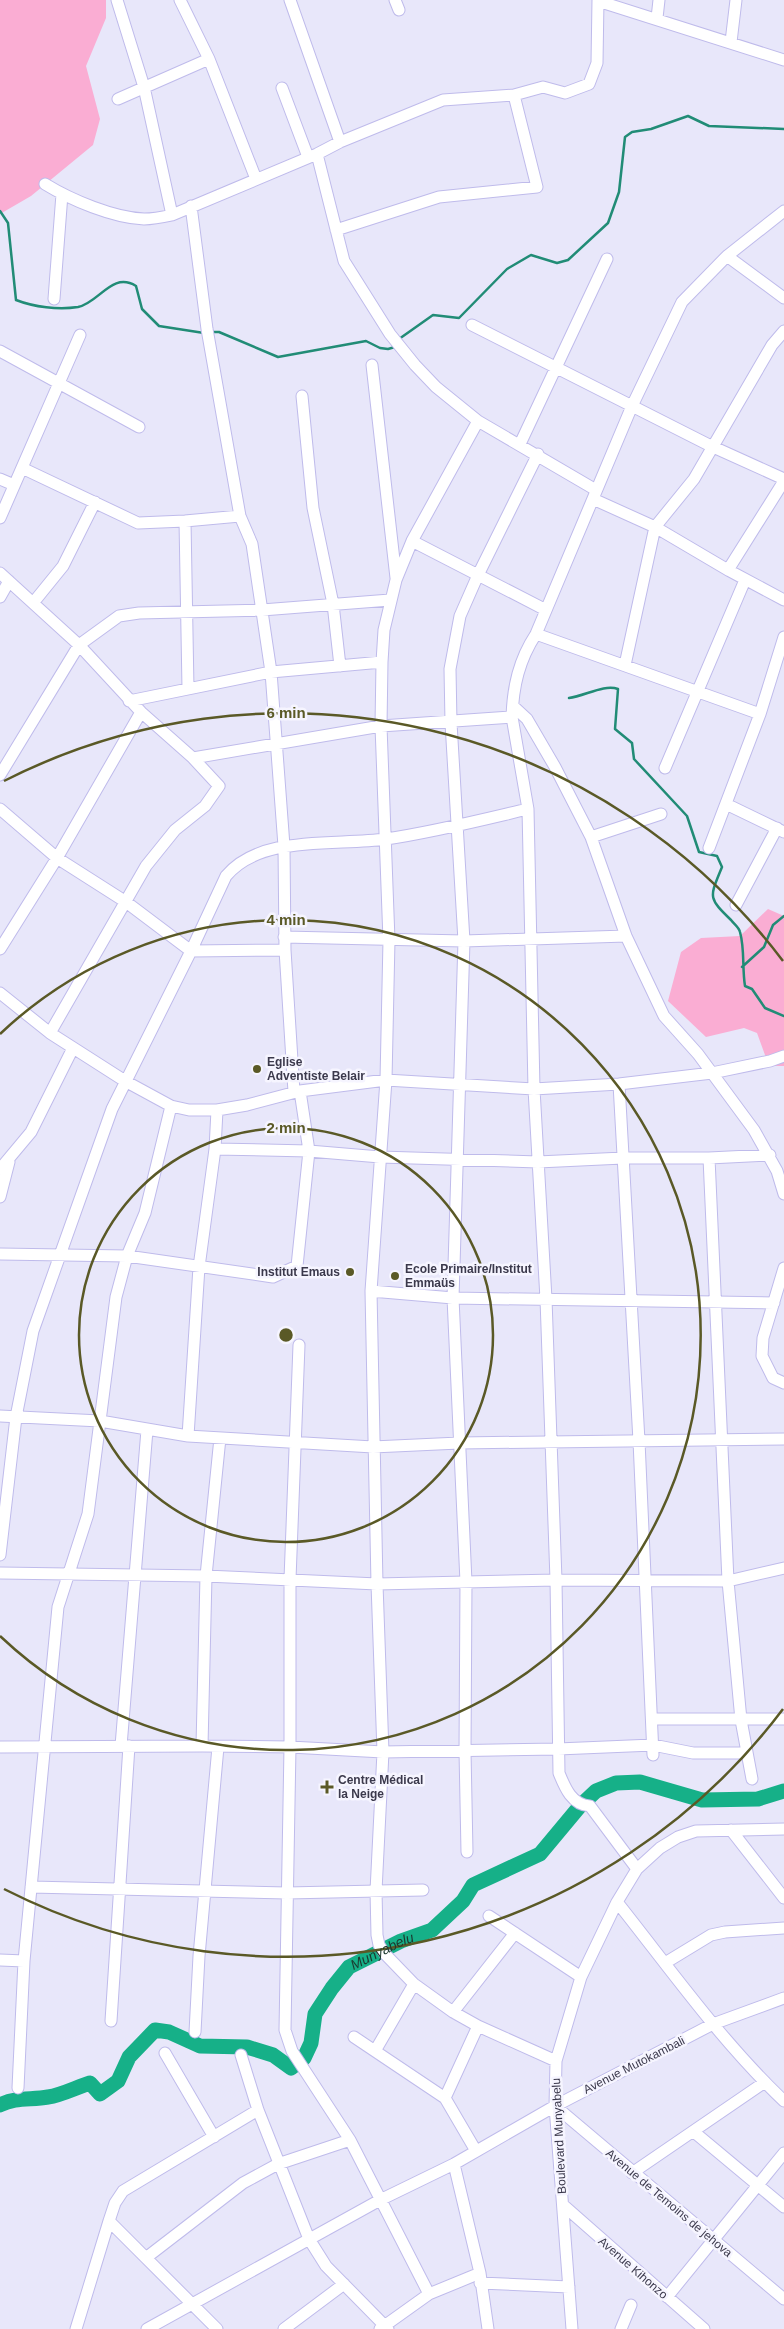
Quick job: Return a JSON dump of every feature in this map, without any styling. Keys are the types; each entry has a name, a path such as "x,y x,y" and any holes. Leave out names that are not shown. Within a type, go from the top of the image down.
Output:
{"street":[{"path":"117,0 144,87 172,216"},
{"path":"180,0 209,59 256,179"},
{"path":"290,0 340,142"},
{"path":"45,184 62,194 125,217 146,219 172,216 191,206 312,156 340,142 443,100 514,95 543,87 565,93 589,84 597,63 598,0 784,60"},
{"path":"657,18 659,0"},
{"path":"731,42 736,0"},
{"path":"118,99 209,59"},
{"path":"282,88 312,156 344,261 390,334 436,388 478,421 538,454 595,494 745,580 782,596"},
{"path":"336,230 439,197 537,187 514,95"},
{"path":"54,299 62,194"},
{"path":"0,1254 127,1256 273,1277 297,1266 309,1151 297,1092 285,950 284,846 272,672 252,544 240,516 207,329 191,206"},
{"path":"637,1869 590,1806 580,1806 567,1792 559,1773 556,1580 546,1299 534,1089 533,940 528,809 512,712 516,678 524,652 536,634 632,406 682,302 727,256 784,211"},
{"path":"727,256 784,298"},
{"path":"520,444 607,259"},
{"path":"472,325 711,446 784,480 728,570"},
{"path":"625,665 655,527 694,478 711,446 772,346 784,331"},
{"path":"0,518 80,335"},
{"path":"0,351 139,427"},
{"path":"372,365 396,580"},
{"path":"302,396 313,508 333,604 340,666"},
{"path":"478,421 412,541 396,580 384,630 381,726 389,940 386,1080 371,1291 376,1584 383,1752 376,1890 382,1949 414,1984 453,2012 478,2026 556,2061"},
{"path":"467,1852 465,1751 466,1582 453,1298 464,941 451,723 450,669 460,616 478,575 538,454"},
{"path":"22,468 138,523 240,516"},
{"path":"0,479 14,485"},
{"path":"33,603 63,566 95,502"},
{"path":"185,521 188,689"},
{"path":"412,541 546,610"},
{"path":"4,577 79,645 129,701 193,758 219,786 204,806 175,830 146,866 50,1034"},
{"path":"0,597 4,577"},
{"path":"665,768 745,580"},
{"path":"0,775 79,645 119,616 139,613 262,610 390,600"},
{"path":"536,634 760,714"},
{"path":"709,848 760,714 784,637"},
{"path":"129,701 272,672 382,662"},
{"path":"0,949 57,858 141,712"},
{"path":"193,758 381,726 451,723 512,712 527,719 591,837 626,936 664,1016 712,1072 770,1155 784,1194"},
{"path":"726,804 780,830 736,905"},
{"path":"0,809 57,858 126,902 192,951 285,950"},
{"path":"0,1555 16,1416 33,1330 112,1109 192,951 226,876 233,867 246,859 284,846 384,839 458,826 528,809"},
{"path":"591,837 662,814"},
{"path":"284,937 464,941 626,936"},
{"path":"0,994 50,1034 125,1081 171,1106 189,1110 217,1110 247,1106 297,1092 386,1080 534,1089 620,1084 712,1072 770,1062 784,1056"},
{"path":"0,1170 31,1132 73,1048"},
{"path":"620,1084 653,1719 653,1750"},
{"path":"18,2088 24,1960 30,1887 58,1607 88,1514 116,1297 127,1256 145,1213 171,1106"},
{"path":"188,1436 200,1267 215,1149 217,1110"},
{"path":"215,1149 309,1151 380,1157 538,1162 770,1155"},
{"path":"709,1158 728,1581 741,1720 752,1779"},
{"path":"0,1197 10,1160"},
{"path":"784,1268 763,1338 762,1356 773,1378 784,1384"},
{"path":"371,1291 453,1298 774,1303"},
{"path":"299,1345 290,1579 290,1747 285,2030 292,2051 350,2140 429,2294"},
{"path":"0,1416 100,1422 188,1436 296,1444 374,1447 460,1443 784,1439"},
{"path":"111,2021 121,1889 125,1746 135,1574 147,1430"},
{"path":"202,1746 206,1576 220,1438"},
{"path":"0,1573 206,1576 376,1584 556,1580 728,1581 784,1568"},
{"path":"653,1719 784,1719"},
{"path":"0,1747 202,1746 290,1747 383,1752 558,1749 747,1753"},
{"path":"195,2032 218,1747"},
{"name":"Boulevard Munyabelu","path":"572,2329 555,2106 556,2061 582,1977 618,1902 637,1869 660,1848 678,1837 696,1831 784,1829"},
{"path":"731,1830 784,1898"},
{"path":"30,1887 287,1892 423,1890"},
{"path":"618,1902 713,2024 764,2082 784,2101"},
{"path":"490,1916 582,1977"},
{"path":"666,1963 712,1935 725,1932 784,1928"},
{"path":"453,2012 515,1933"},
{"path":"0,1960 24,1960"},
{"path":"374,2051 414,1984"},
{"name":"Avenue Mutokambali","path":"147,2329 380,2200 454,2164 555,2106 713,2024 784,1998"},
{"path":"445,2098 478,2026"},
{"path":"354,2037 445,2098 476,2151"},
{"path":"165,2053 214,2137"},
{"path":"241,2055 258,2110 309,2239 326,2266 384,2328 429,2294 480,2278 569,2287"},
{"path":"632,2173 764,2082"},
{"name":"Avenue de Temoins de jehova","path":"555,2106 632,2173 784,2299"},
{"path":"76,2329 115,2203 123,2191 258,2110"},
{"path":"694,2132 784,2207"},
{"path":"147,2257 243,2183 278,2164 350,2140"},
{"path":"667,2297 784,2154"},
{"path":"454,2164 480,2278 488,2329"},
{"name":"Avenue Kihonzo","path":"563,2205 704,2329"},
{"path":"109,2221 147,2257 210,2326"},
{"path":"284,2329 344,2284"},
{"path":"621,2329 631,2305"}],"shaded area":[{"path":"0,0 106,0 106,18 86,66 100,119 93,145 31,196 0,214"},
{"path":"768,909 784,916 784,1066 769,1066 757,1033 744,1028 706,1037 668,1001 681,952 701,938 740,936"}],"waterway":[{"path":"399,339 433,315 459,318 507,269 531,255 557,263 568,260 608,223 619,192 625,137 632,132 651,129 688,116 709,126 784,129"},
{"path":"0,211 8,223 16,300 46,307 78,307 93,300 113,285 127,282 136,286 142,309 159,326 204,333"},
{"path":"210,332 219,332 278,357 366,341 380,348 388,349 395,347"},
{"path":"569,698 601,689 618,689 615,729 632,743 634,759 687,816 699,852 717,856 722,867 713,896 714,901 739,930 742,939 745,986 752,989 765,1008 784,1016"},
{"path":"742,967 764,947 773,925 784,916"},
{"name":"Munyabelu","path":"0,2105 17,2100 53,2096 90,2083 100,2094 118,2081 129,2057 155,2030 169,2032 200,2046 247,2047 273,2055 291,2068 304,2058 311,2043 315,2014 349,1967 401,1941 432,1930 463,1901 473,1885 540,1854 580,1806 596,1791 616,1783 640,1782 702,1800 758,1799 784,1791"}],"place":[{"name":"Eglise Adventiste Belair","path":"257,1069"},
{"name":"Institut Emaus","path":"350,1272"},
{"name":"Ecole Primaire/Institut Emmaüs","path":"395,1276"},
{"name":"Centre Médical la Neige","path":"327,1787"}]}
